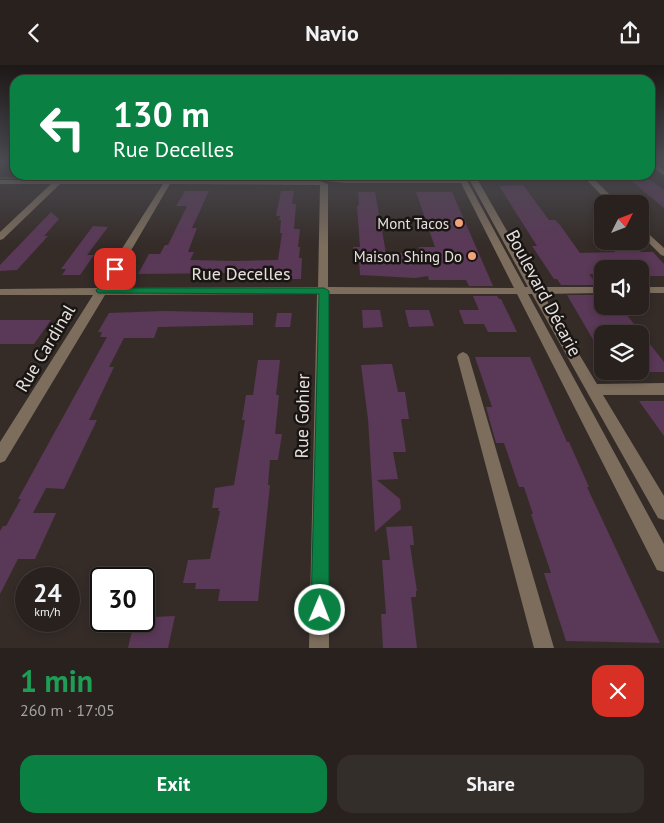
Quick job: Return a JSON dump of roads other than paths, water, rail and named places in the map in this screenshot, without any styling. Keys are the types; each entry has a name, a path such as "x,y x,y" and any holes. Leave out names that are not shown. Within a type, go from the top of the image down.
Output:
{"street":[{"path":"0,237 49,190"},
{"name":"Rue Cardinal","path":"0,456 163,190"},
{"name":"Rue Gohier","path":"319,648 324,190"},
{"name":"Boulevard Décarie","path":"472,190 529,291 664,563"},
{"name":"Boulevard Décarie","path":"472,190 529,291 594,391 664,513"},
{"path":"649,238 664,253"},
{"name":"Rue Decelles","path":"0,292 594,290"},
{"path":"649,290 664,290"},
{"path":"463,357 544,648"},
{"path":"594,391 664,389"}],"place":[{"name":"Mont Tacos","path":"459,223"},
{"name":"Maison Shing Do","path":"472,256"}]}
